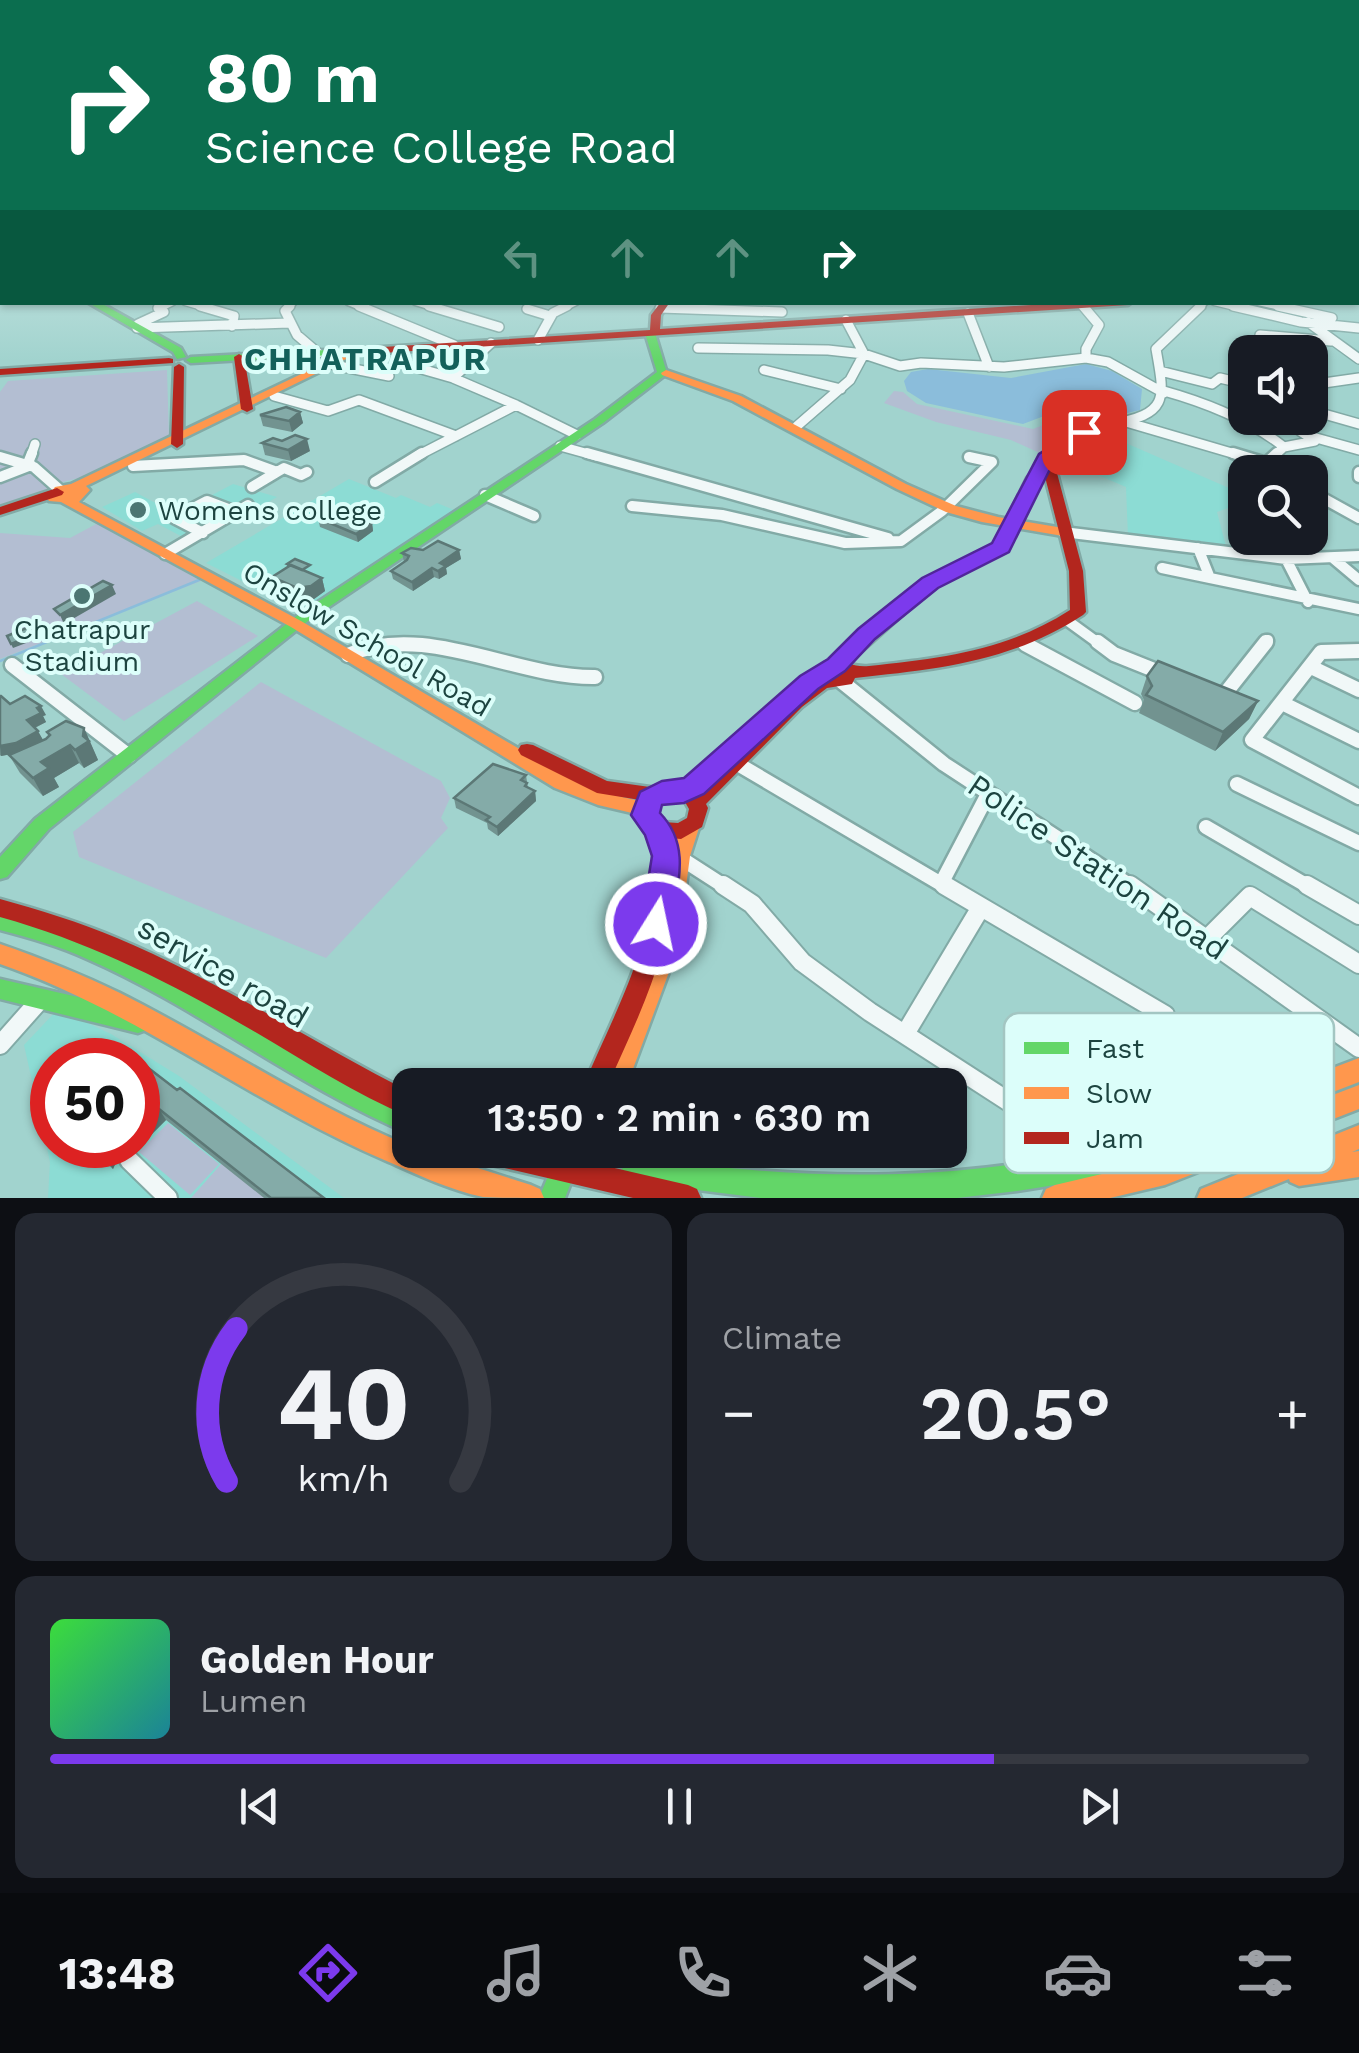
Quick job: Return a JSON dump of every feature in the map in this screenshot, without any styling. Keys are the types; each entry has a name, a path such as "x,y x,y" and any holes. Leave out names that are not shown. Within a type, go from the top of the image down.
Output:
{"main road":[{"path":"96,305 176,350 181,439"},
{"path":"662,372 652,333 663,305"},
{"path":"239,358 344,357 454,345 652,333 785,318 846,320 963,309 1078,305"},
{"path":"0,373 179,363 301,349 344,357"},
{"path":"246,408 344,357"},
{"path":"68,494 344,357"},
{"path":"239,358 246,408"},
{"path":"662,372 731,393 945,507 1064,532"},
{"path":"0,871 42,824 300,621 578,435 662,372"},
{"path":"690,797 822,683 838,674 926,664 1026,644 1056,632 1078,612 1080,584 1046,458 1084,432 1119,423"},
{"path":"0,513 68,494 134,466 181,439"},
{"path":"838,674 867,634 930,583 1001,547 1033,478 1046,464"},
{"name":"Onslow School Road","path":"68,494 300,621 562,783 598,798 645,810"},
{"name":"Onslow School Road","path":"352,652 570,774 609,790 655,795"},
{"path":"622,1068 667,951 682,845 699,816 690,797 669,790 655,795 645,810 648,821 658,829 672,832 689,828"},
{"path":"603,1068 638,988 662,903 667,856 658,829"},
{"name":"service road","path":"0,908 38,915 137,951 292,1044 392,1096"},
{"path":"0,921 86,947 149,977 284,1059 392,1113"},
{"path":"0,954 50,968 122,999 368,1143 488,1188 531,1198"},
{"path":"0,989 167,1026"},
{"path":"1334,1080 1359,1070"},
{"path":"1334,1108 1359,1098"},
{"path":"1334,1148 1359,1137"},
{"path":"1334,1167 1359,1164"},
{"path":"552,1168 688,1198"},
{"path":"552,1198 565,1168"},
{"path":"653,1168 747,1188 844,1191 938,1188 1063,1173"},
{"path":"1056,1198 1162,1173"},
{"path":"1210,1198 1232,1194 1274,1173"},
{"path":"1265,1177 1294,1173"}],"street":[{"path":"136,327 164,312 158,308 165,305"},
{"path":"196,305 234,316 232,326"},
{"path":"290,305 285,311 301,349"},
{"path":"355,305 454,345"},
{"path":"425,305 498,327"},
{"path":"527,309 550,316 570,305"},
{"path":"663,305 785,318 788,305"},
{"path":"1078,305 1099,325 1086,349 1086,358"},
{"path":"1119,423 1156,407 1164,391 1156,348 1201,305"},
{"path":"1228,305 1308,322 1359,326"},
{"path":"1271,305 1359,326"},
{"path":"963,309 989,367"},
{"path":"538,340 550,316"},
{"path":"846,320 864,354"},
{"path":"136,327 289,322"},
{"path":"1308,322 1359,359"},
{"path":"453,378 491,343"},
{"path":"698,348 808,348 864,354 900,366 922,363 989,367 1086,358 1108,362 1164,391 1238,419 1284,446 1311,444 1316,440 1309,436"},
{"path":"797,426 841,389 864,354"},
{"path":"344,357 388,376"},
{"path":"411,366 453,378 578,435"},
{"path":"764,370 841,389"},
{"path":"1160,372 1212,384 1220,378 1228,380"},
{"path":"1330,381 1359,378"},
{"path":"274,396 328,411 359,400 456,436"},
{"path":"376,482 516,405"},
{"path":"1328,415 1359,424"},
{"path":"1119,423 1237,455"},
{"path":"1309,436 1359,450"},
{"path":"30,464 34,444"},
{"path":"560,446 894,540"},
{"path":"1274,455 1284,446"},
{"path":"205,462 241,452 271,461"},
{"path":"0,457 30,464 68,494"},
{"path":"632,506 722,515 845,543 894,540 910,536 992,462 970,457"},
{"path":"134,466 250,461 277,472"},
{"path":"0,477 30,464"},
{"path":"252,487 284,468 301,476 307,472"},
{"path":"486,495 534,516"},
{"path":"203,533 174,518 207,501 236,512"},
{"path":"1328,501 1359,518"},
{"path":"169,552 248,505"},
{"path":"1064,532 1286,559 1359,556"},
{"path":"1198,548 1210,578"},
{"path":"1282,555 1308,602"},
{"path":"1334,558 1359,580"},
{"path":"1162,568 1308,602 1359,609"},
{"path":"1068,621 1114,654 1176,678"},
{"path":"1224,695 1268,640"},
{"path":"352,652 406,644 437,646 549,675 595,677"},
{"path":"1026,644 1134,703"},
{"path":"1359,651 1321,652 1252,740 1359,797"},
{"path":"12,664 129,756"},
{"path":"1310,668 1359,690"},
{"name":"Police Station Road","path":"838,674 944,764 1207,939 1310,1013"},
{"path":"1209,690 1244,704"},
{"path":"1284,704 1359,740"},
{"path":"1258,712 1272,718"},
{"path":"731,760 1162,1013"},
{"path":"1237,784 1359,843"},
{"path":"941,884 988,794"},
{"path":"24,824 42,824"},
{"path":"1206,828 1359,915"},
{"path":"682,859 752,904 802,962 1004,1099"},
{"path":"1207,939 1250,896 1359,964"},
{"path":"904,1034 981,907"},
{"path":"0,1046 40,1000"},
{"name":"Police Station Road","path":"1334,1030 1359,1048"},
{"path":"136,1168 168,1198"}],"shaded area":[{"path":"1086,364 1112,371 1142,389 1140,410 1106,418 1044,416 1023,424 926,403 907,391 904,381 911,372 928,369 1011,378"},
{"path":"167,370 169,438 83,477 51,485 52,490 0,505 0,392 8,381"},
{"path":"894,391 903,392 917,404 1033,429 1056,420 1106,422 1045,438 1042,444 1048,446 1042,454 1011,440 936,422 884,403"},
{"path":"1105,434 1228,488 1228,508 1217,512 1227,550 1128,537 1126,487 1058,458 1073,443"},
{"path":"349,479 396,498 401,495 430,507 437,503 454,510 333,593 298,609 206,563"},
{"path":"233,484 277,497 196,544 158,524 142,531 102,507 135,492 176,514"},
{"name":"Chatrapur Stadium","path":"98,523 206,579 0,659 0,533 70,538"},
{"path":"197,601 258,636 124,721 61,674"},
{"path":"261,682 441,781 450,798 441,818 448,828 326,958 79,857 73,832"},
{"path":"58,1009 117,1038 31,1038"},
{"path":"30,1039 30,1072 24,1045"},
{"path":"160,1064 344,1198 48,1198 50,1168 160,1168"},
{"path":"168,1123 219,1164 190,1195 158,1168 160,1131"},
{"path":"222,1163 265,1198 191,1198"}],"building":[{"path":"286,407 300,412 289,421 260,415"},
{"path":"295,435 307,439 288,450 262,443 273,438 282,441"},
{"path":"333,509 372,523 356,534 318,518"},
{"path":"438,541 459,550 440,563 446,566 438,571 432,568 412,582 391,571 407,560 409,556 402,553 411,548 423,550"},
{"path":"295,559 310,565 302,570 287,564"},
{"path":"291,565 322,578 311,586 297,588 272,577"},
{"path":"103,581 112,585 60,615 54,609"},
{"path":"41,622 45,630 11,644 7,636"},
{"path":"1158,661 1258,701 1223,732 1146,695 1152,686 1147,676"},
{"path":"0,696 10,704 25,696 41,706 37,708 41,713 27,720 38,731 16,743 0,746"},
{"path":"66,721 84,728 83,736 89,741 75,750 70,745 41,762 49,768 33,778 9,755 46,739 50,735 47,732"},
{"path":"493,764 526,775 521,780 535,791 497,827 486,820 490,817 454,798"},
{"path":"160,1077 324,1198 271,1198 160,1110"}],"waterway":[{"path":"0,661 199,580"}],"traffic: fast":[{"path":"96,305 177,350 181,357"},
{"path":"650,333 661,370"},
{"path":"191,360 345,352"},
{"path":"0,871 42,824 303,618 599,421 660,374"},
{"path":"836,665 930,583 1001,547 1033,478 1046,465"},
{"path":"0,921 82,946 147,977 392,1114"},
{"path":"0,989 138,1022"},
{"path":"552,1198 566,1168"},
{"path":"635,1169 825,1189 953,1185 1051,1173"}],"traffic: slow":[{"path":"75,487 343,358"},
{"path":"666,373 771,414 936,503 967,514 1063,532"},
{"path":"75,487 84,490 75,499 54,498 60,490 75,487"},
{"path":"67,501 296,624 562,783 598,798 645,809"},
{"path":"621,1068 667,948 680,856 689,828"},
{"path":"0,954 111,1000 374,1143 435,1168 531,1198"},
{"path":"1334,1080 1359,1070"},
{"path":"1334,1107 1359,1097"},
{"path":"1334,1147 1359,1137"},
{"path":"1334,1168 1359,1164"},
{"path":"1055,1198 1161,1173"},
{"path":"1210,1198 1271,1173"}],"traffic: jam":[{"path":"655,332 656,315 664,305"},
{"path":"351,352 1081,305"},
{"path":"239,357 247,409"},
{"path":"0,372 169,361"},
{"path":"177,444 179,367"},
{"path":"851,673 940,663 998,651 1052,629 1078,612 1076,571 1046,457 1084,431 1111,424"},
{"path":"0,511 57,492"},
{"path":"696,802 796,703 823,683 846,680 850,671 840,665 830,667 827,674 835,680"},
{"path":"527,750 604,788 655,795"},
{"path":"683,792 708,774"},
{"path":"669,791 691,796 699,808 695,822 681,831 658,829 645,815 650,799 669,791"},
{"path":"604,1068 637,993 658,927 664,862 658,829"},
{"path":"0,908 55,923 160,968 392,1096"},
{"path":"560,1168 688,1198"}],"place":[{"name":"Womens college","path":"138,510"},
{"name":"Chatrapur Stadium","path":"82,596"}],"district":[{"name":"CHHATRAPUR","path":"366,359"}],"route":[{"path":"656,924 667,856 658,829 645,815 650,799 662,792 684,792 694,786 809,682 836,665 930,583 1001,547 1046,458 1084,432"}]}
